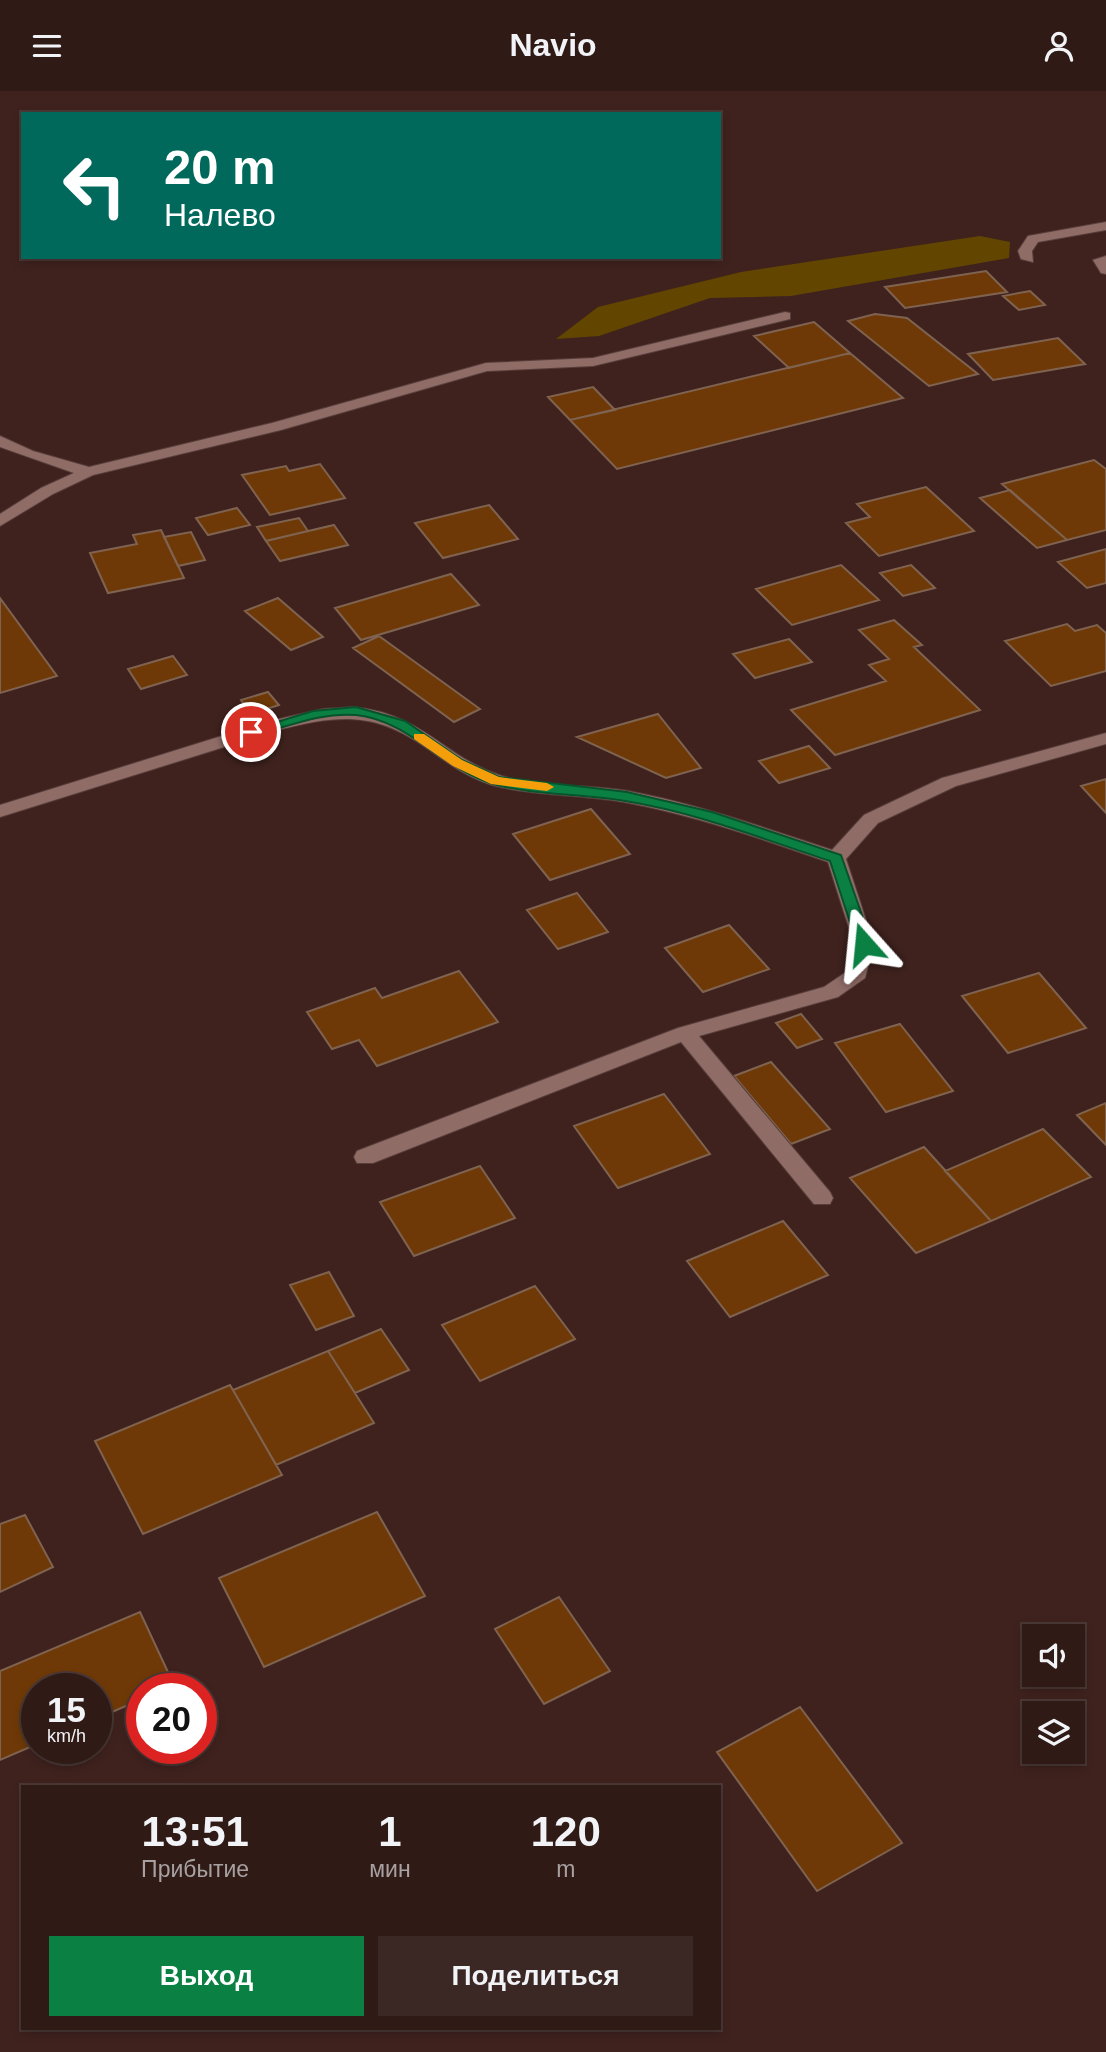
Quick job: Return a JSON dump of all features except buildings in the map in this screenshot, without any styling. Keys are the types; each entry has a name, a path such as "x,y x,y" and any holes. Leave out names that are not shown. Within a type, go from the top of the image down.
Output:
{"lane":[{"path":"1028,259 1025,251 1033,239 1106,226"},
{"path":"1106,260 1100,260 1106,270"},
{"path":"0,521 47,491 88,472 252,433 486,367 593,362 785,316"},
{"path":"0,441 28,454 88,472"},
{"path":"0,811 276,725 313,715 356,711 400,724 457,763 496,781 627,797 707,815 836,858"},
{"path":"836,858 872,819 950,782 1106,738"},
{"path":"365,1157 685,1033 831,992 858,973 864,944 836,858"},
{"path":"685,1033 822,1198"}],"shaded area":[{"path":"980,236 1010,242 1009,258 791,296 710,298 599,336 556,339 598,307 741,272"}],"slow traffic":[{"path":"419,736 457,763 496,781 547,787"}],"route":[{"path":"251,732 313,715 356,711 400,724 457,763 496,781 627,797 707,815 836,858 864,944"}]}
